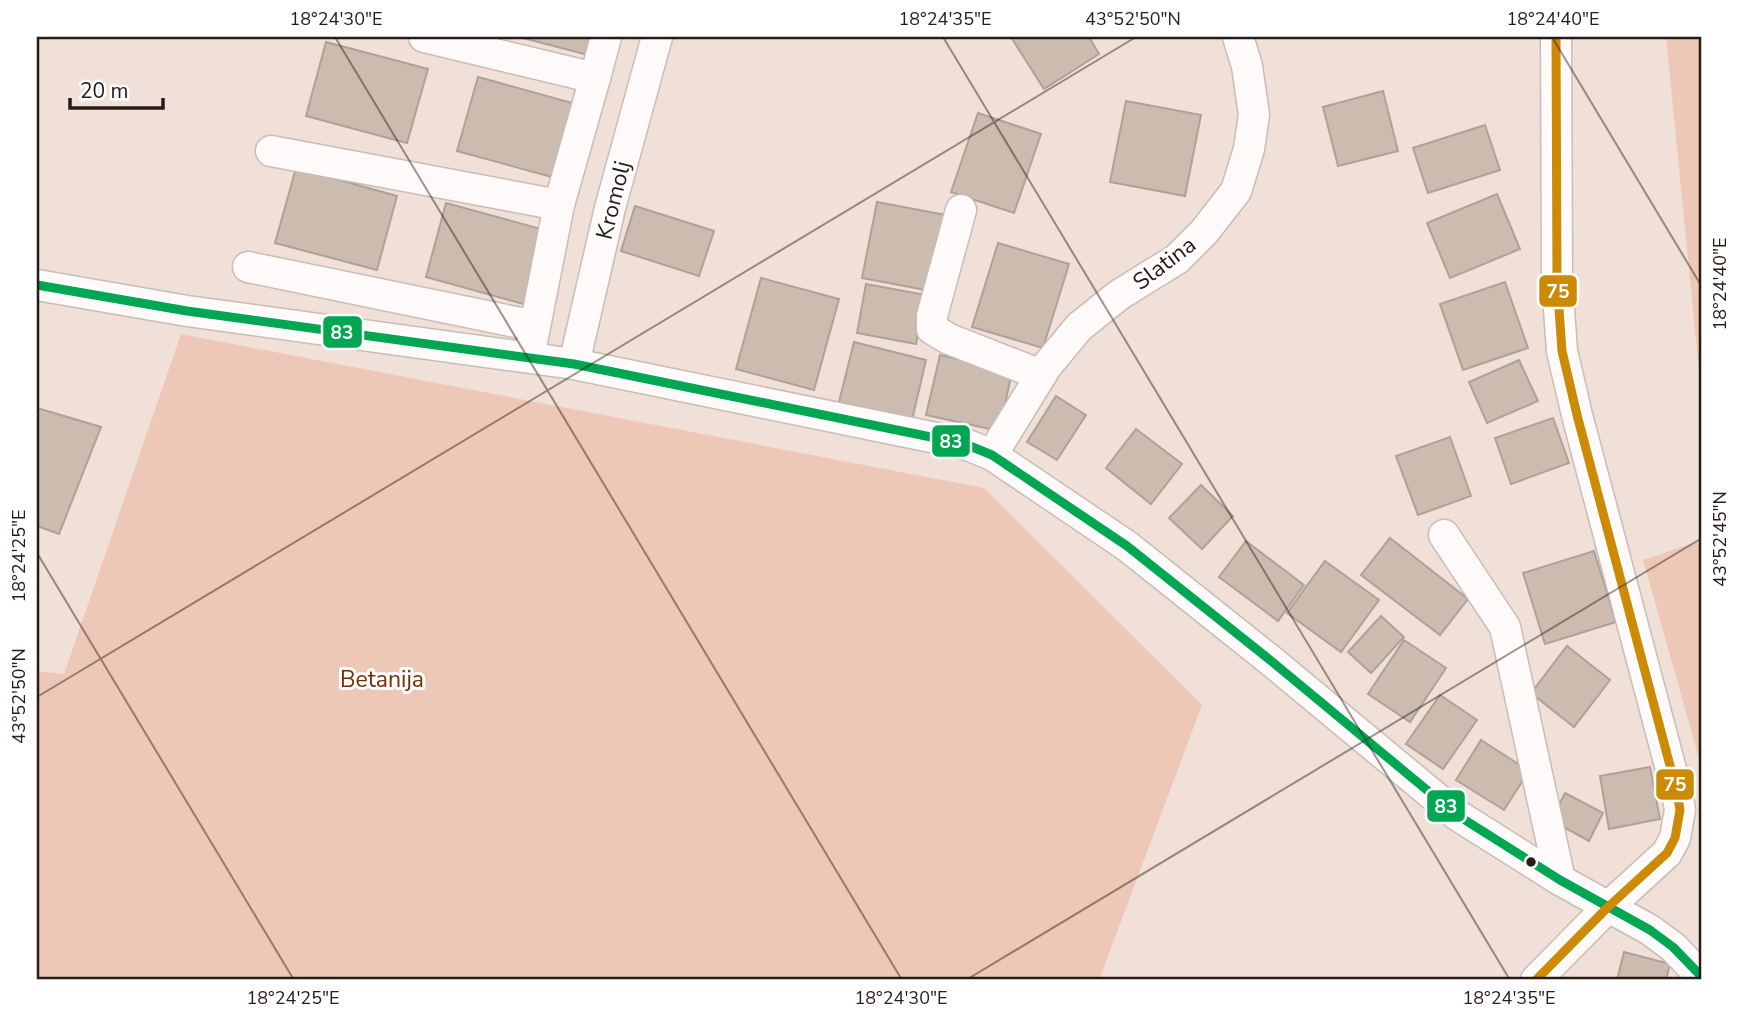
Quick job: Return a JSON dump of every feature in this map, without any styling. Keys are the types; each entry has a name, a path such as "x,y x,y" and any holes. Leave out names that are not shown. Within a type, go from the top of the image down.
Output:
{"street":[{"path":"424,37 595,78"},
{"path":"528,357 559,205 606,37"},
{"name":"Kromolj","path":"574,364 610,208 657,37"},
{"name":"Slatina","path":"992,455 1041,375 1079,327 1119,295 1177,259 1236,191 1249,149 1254,115 1247,65 1238,37"},
{"path":"1536,980 1607,908 1667,853 1675,838 1680,810 1562,351 1557,281 1556,37"},
{"path":"271,151 559,205"},
{"path":"961,210 932,316 932,329 949,339 1041,375"},
{"path":"248,267 535,326"},
{"path":"37,285 187,311 574,364 965,444 992,455 1127,546 1457,815 1560,880 1650,930 1674,947 1702,977"},
{"path":"1444,535 1505,627 1560,880"}],"green space":[{"path":"1666,37 1702,37 1702,400 1700,380"},
{"name":"Betanija","path":"181,334 984,488 1202,705 1099,980 37,980 37,671 64,674"},
{"path":"1702,540 1702,769 1643,560"}],"building":[{"path":"519,37 597,37 592,56"},
{"path":"1011,37 1089,37 1099,54 1044,89"},
{"path":"326,42 428,69 407,143 306,116"},
{"path":"478,77 579,105 559,179 457,151"},
{"path":"1383,91 1398,151 1338,166 1323,107"},
{"path":"1126,101 1201,115 1185,196 1110,182"},
{"path":"978,113 1041,134 1014,213 951,192"},
{"path":"1485,125 1500,170 1428,193 1413,148"},
{"path":"296,168 397,196 377,270 275,243"},
{"path":"1497,194 1520,249 1450,278 1427,223"},
{"path":"877,202 946,215 931,291 862,278"},
{"path":"446,203 548,231 527,305 426,277"},
{"path":"635,206 714,231 699,276 621,251"},
{"path":"998,243 1069,264 1043,348 972,327"},
{"path":"761,278 839,299 814,390 736,369"},
{"path":"1505,282 1528,348 1463,370 1440,304"},
{"path":"866,284 926,295 916,344 857,333"},
{"path":"854,342 926,360 912,420 839,402"},
{"path":"940,355 1012,372 999,431 926,415"},
{"path":"1519,360 1538,401 1487,423 1469,382"},
{"path":"1056,396 1086,415 1057,460 1027,442"},
{"path":"37,408 101,427 59,534 37,526"},
{"path":"1553,418 1569,463 1511,484 1495,438"},
{"path":"1136,429 1182,464 1151,504 1106,468"},
{"path":"1450,437 1471,496 1418,515 1396,456"},
{"path":"1201,485 1233,516 1202,549 1169,518"},
{"path":"1390,538 1468,599 1440,635 1361,575"},
{"path":"1246,541 1304,585 1278,621 1219,577"},
{"path":"1594,551 1616,622 1545,644 1523,573"},
{"path":"1325,561 1379,600 1341,652 1287,613"},
{"path":"1381,616 1404,637 1371,673 1348,652"},
{"path":"1404,640 1446,668 1410,722 1368,694"},
{"path":"1567,646 1610,680 1574,727 1531,693"},
{"path":"1440,695 1477,720 1443,769 1406,744"},
{"path":"1481,740 1529,771 1504,810 1456,780"},
{"path":"1650,767 1660,819 1609,829 1600,776"},
{"path":"1565,793 1603,813 1589,841 1551,820"},
{"path":"1624,952 1670,964 1666,980 1617,980"}],"transit line":[{"name":"75","path":"1536,980 1607,908 1667,853 1675,838 1680,810 1562,351 1557,281 1556,37"},
{"name":"83","path":"37,285 187,311 574,364 965,444 992,455 1127,546 1457,815 1560,880 1650,930 1673,947 1702,977"}]}
